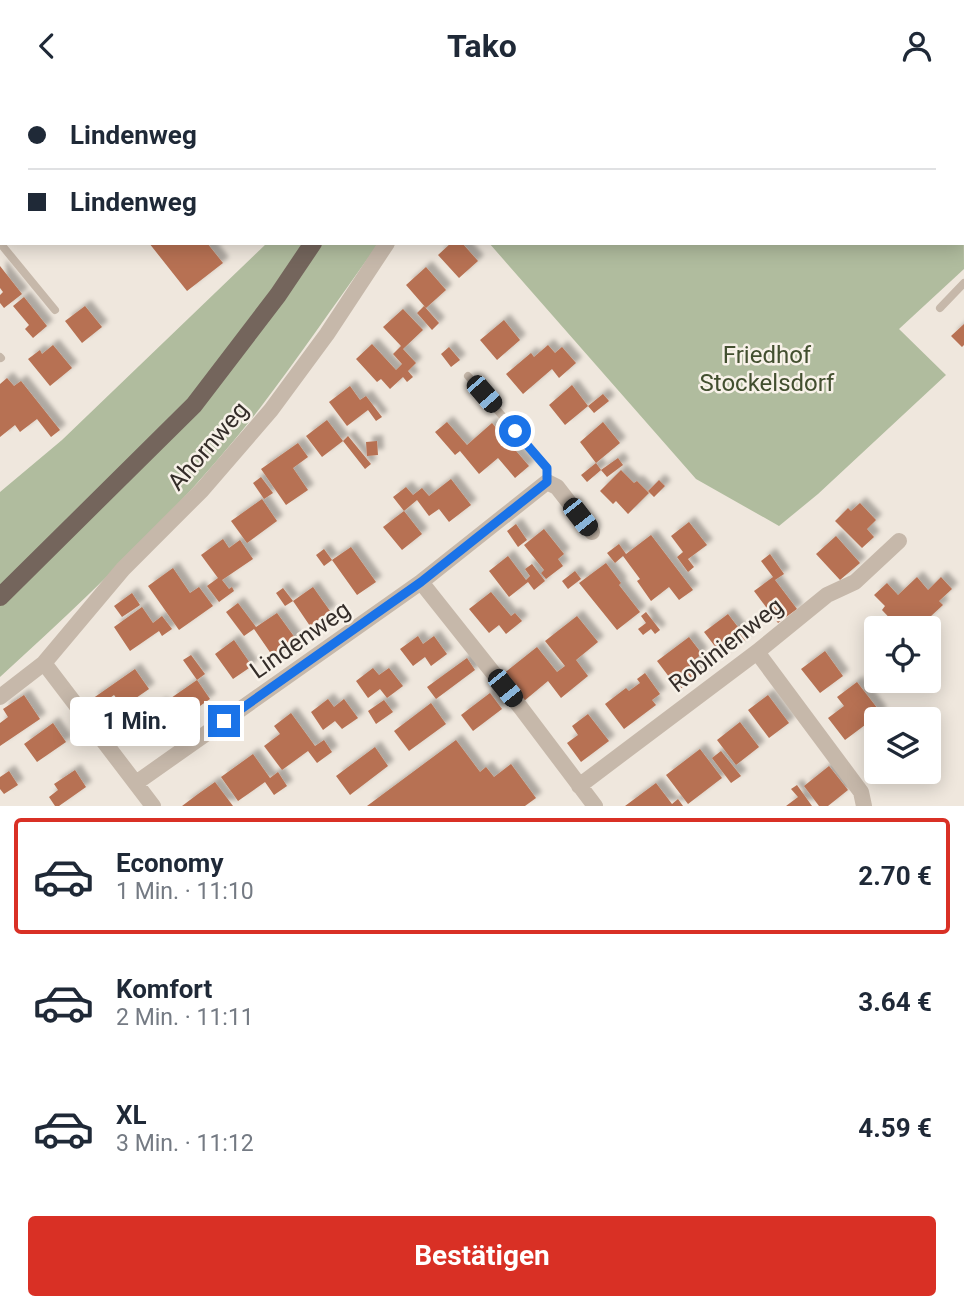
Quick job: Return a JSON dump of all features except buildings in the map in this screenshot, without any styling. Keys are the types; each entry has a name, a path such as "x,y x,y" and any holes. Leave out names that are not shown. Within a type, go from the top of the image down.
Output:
{"main road":[{"path":"0,595 194,405 278,295 312,245"}],"street":[{"name":"Ahornweg","path":"0,697 44,663 123,569 202,490 271,410 327,334 386,245"},
{"path":"547,482 557,487 592,532"},
{"name":"Lindenweg","path":"136,783 421,582 547,482"},
{"name":"Robinienweg","path":"579,786 757,652 827,595 855,582 899,541"},
{"path":"421,582 595,806"},
{"path":"757,652 861,792 864,806"},
{"path":"44,663 153,806"}],"lane":[{"path":"2,245 55,310"},
{"path":"940,308 964,282"},
{"path":"468,376 547,468 547,482"}],"green space":[{"path":"265,245 378,245 260,408 200,480 103,581 0,677 0,492 62,440"},
{"name":"Friedhof Stockelsdorf","path":"491,245 964,245 964,269 899,329 946,375 818,494 779,526 696,479"}],"route":[{"path":"224,721 421,582 547,482 547,468 515,431"}]}
